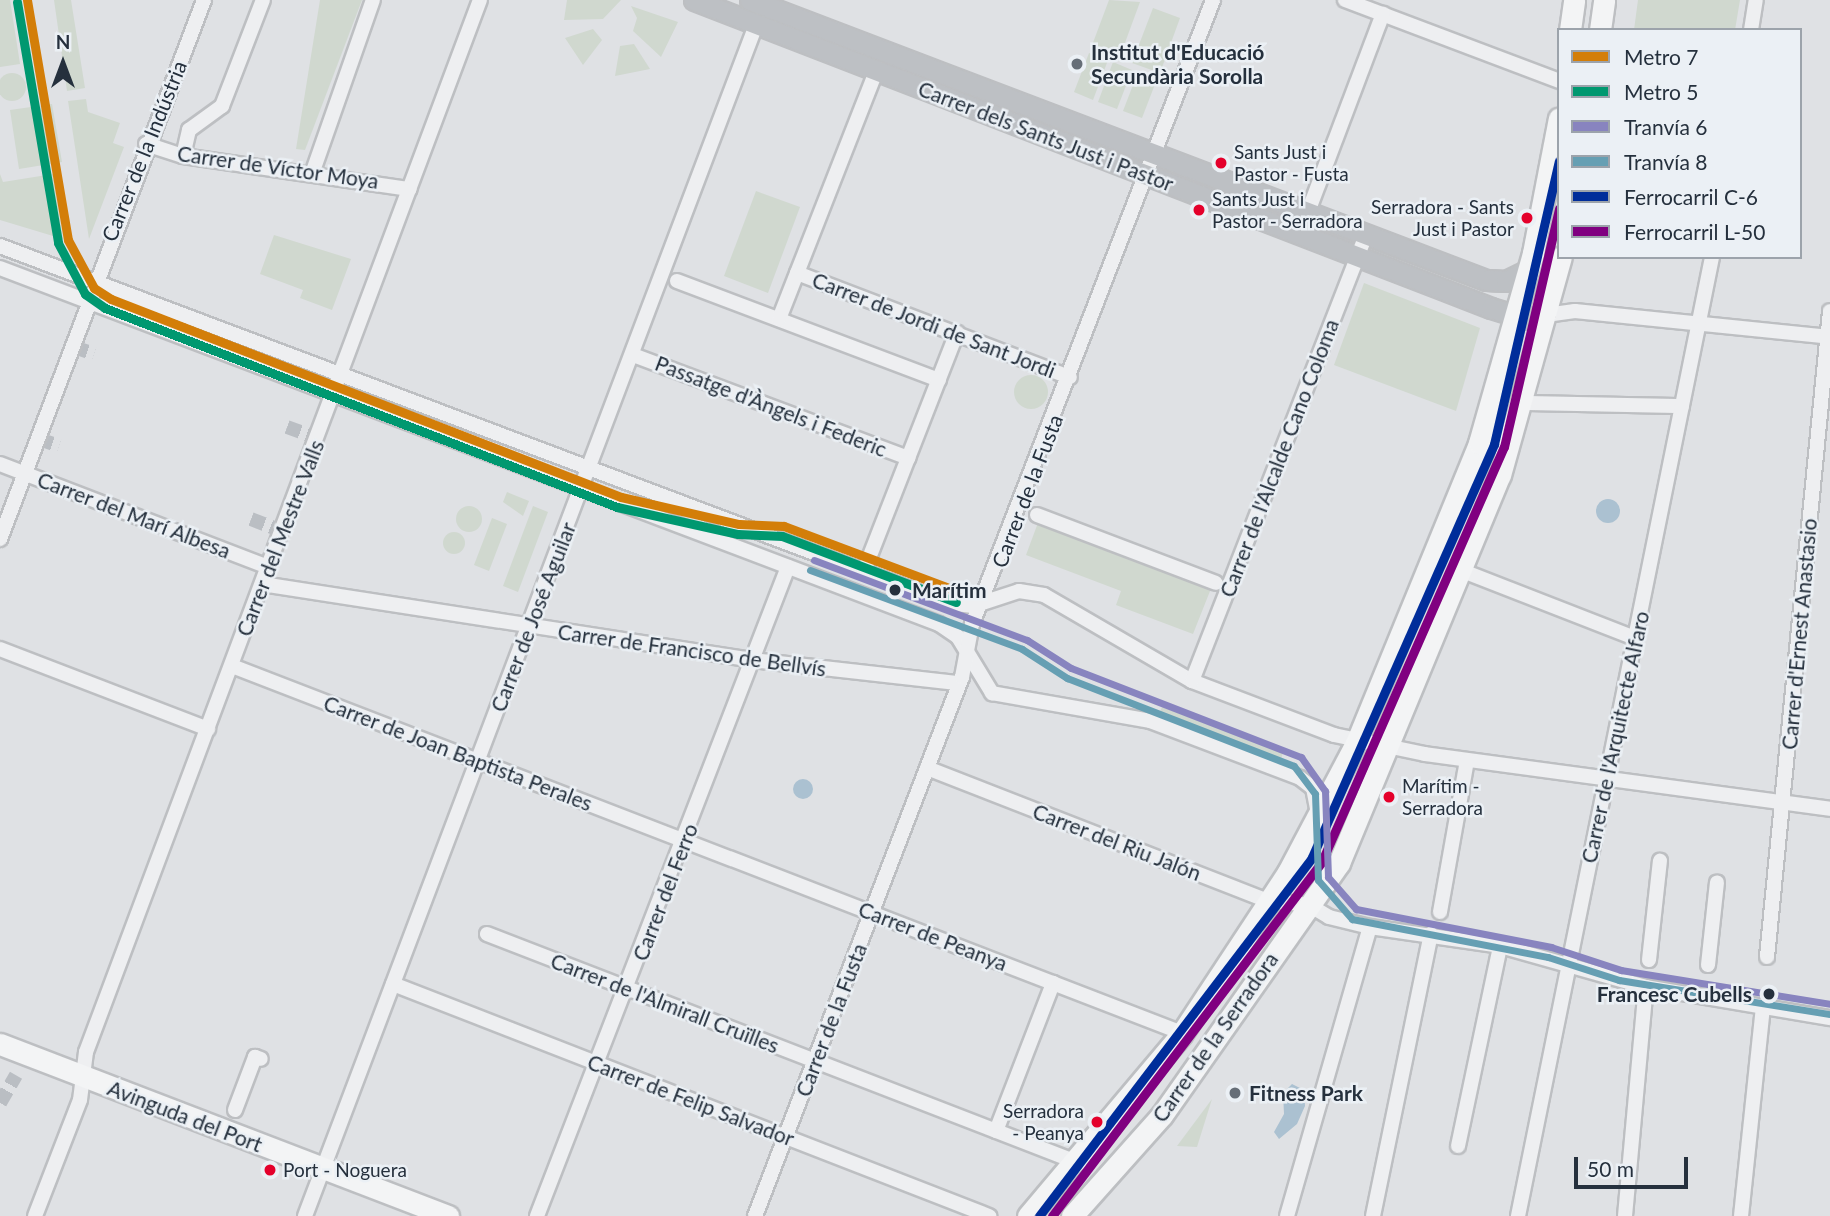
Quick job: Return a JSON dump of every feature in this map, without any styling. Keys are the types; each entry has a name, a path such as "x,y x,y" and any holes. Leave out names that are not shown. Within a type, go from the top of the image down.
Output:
{"main road":[{"path":"1570,28 1574,0"},
{"path":"1600,28 1604,0"},
{"name":"Carrer de la Serradora","path":"1028,1216 1079,1163 1182,1033 1317,822 1357,741 1479,443 1529,270 1557,128"},
{"name":"Carrer de la Serradora","path":"1079,1214 1162,1115 1339,863 1391,746 1462,570 1522,404 1560,259"},
{"name":"Avinguda del Port","path":"0,1044 448,1216"}],"street":[{"name":"Carrer de la Indústria","path":"0,540 146,144 204,0"},
{"path":"183,156 189,130 222,106 263,0"},
{"path":"313,171 373,0"},
{"name":"Carrer del Mestre Valls","path":"35,1216 80,1100 82,1077 208,729 480,0"},
{"name":"Carrer dels Sants Just i Pastor","path":"694,0 732,7 757,25 1516,317"},
{"name":"Carrer de la Fusta","path":"755,1216 873,913 984,603 1213,0"},
{"path":"1345,0 1557,80"},
{"path":"1751,28 1756,0"},
{"path":"757,1 757,25"},
{"name":"Carrer dels Sants Just i Pastor","path":"757,1 1495,282 1529,270"},
{"path":"1308,212 1383,14"},
{"name":"Carrer de José Aguilar","path":"305,1216 757,25"},
{"path":"779,318 876,71"},
{"name":"Carrer de Víctor Moya","path":"146,144 183,156 313,171 410,189"},
{"name":"Carrer de l'Alcalde Cano Coloma","path":"1192,681 1366,235"},
{"path":"0,246 947,603 984,603 1019,591 1044,595 1192,681 1357,741 1467,760 1830,809"},
{"name":"Carrer de l'Arquitecte Alfaro","path":"1518,1216 1712,259"},
{"path":"0,268 334,397 939,624 967,651 992,693 1140,718 1300,778 1318,799 1317,822"},
{"name":"Carrer de Jordi de Sant Jordi","path":"797,273 1070,377"},
{"path":"677,281 939,380"},
{"path":"1516,317 1575,311 1829,337"},
{"name":"Carrer d'Ernest Anastasio","path":"1768,957 1830,311"},
{"path":"864,571 957,333"},
{"name":"Passatge d'Àngels i Federic","path":"634,355 908,458"},
{"path":"1522,404 1682,406"},
{"name":"Carrer del Marí Albesa","path":"0,464 269,567"},
{"path":"1037,515 1216,583"},
{"name":"Carrer del Ferro","path":"537,1216 628,989 788,567"},
{"path":"1462,570 1635,638"},
{"name":"Carrer de Francisco de Bellvís","path":"262,584 752,660 957,683"},
{"path":"0,649 208,729"},
{"name":"Carrer de Joan Baptista Perales","path":"232,666 685,839"},
{"path":"1440,912 1467,760"},
{"name":"Carrer del Riu Jalón","path":"927,768 1266,900 1309,905 1370,927 1500,946 1568,962 1646,987 1830,1018"},
{"name":"Carrer de Peanya","path":"685,839 1182,1033"},
{"path":"1649,960 1660,861"},
{"path":"1707,965 1717,882"},
{"path":"1287,1216 1370,927"},
{"name":"Carrer de l'Almirall Cruïlles","path":"487,934 1079,1163"},
{"path":"1374,1216 1431,934"},
{"path":"1458,1146 1500,946"},
{"path":"996,1131 1053,983"},
{"name":"Carrer de Felip Salvador","path":"393,984 989,1216"},
{"path":"1625,1216 1646,987"},
{"path":"1741,1216 1763,1008"},
{"path":"235,1110 255,1056 261,1059"}],"shaded area":[{"path":"0,0 10,0 20,64 0,67"},
{"path":"54,0 71,0 85,88 67,91"},
{"path":"320,0 362,0 305,150 296,149"},
{"path":"567,0 621,0 603,19 564,20"},
{"path":"1109,0 1140,2 1119,59 1091,48"},
{"path":"1638,0 1740,0 1735,28 1634,28"},
{"path":"631,6 678,22 661,57 633,31 637,18"},
{"path":"1153,8 1180,18 1160,73 1132,63"},
{"path":"593,29 602,40 583,65 565,38"},
{"path":"634,44 650,69 615,76 620,46"},
{"path":"1089,53 1108,60 1093,100 1074,92"},
{"path":"1113,62 1132,70 1117,109 1098,102"},
{"path":"1138,72 1157,79 1142,118 1123,111"},
{"path":"7,74 17,74 25,82 25,92 17,100 7,100 -1,92 -1,82"},
{"path":"86,99 88,112 120,123 113,143 124,147 89,239 68,101"},
{"path":"52,104 62,162 19,169 10,110"},
{"path":"0,174 3,182 53,174 63,239 0,220"},
{"path":"756,191 800,207 768,293 724,276"},
{"path":"274,235 351,259 332,310 300,298 303,290 260,274"},
{"path":"1364,283 1480,328 1456,411 1334,365"},
{"path":"1031,375 1043,380 1048,392 1043,404 1031,409 1019,404 1014,392 1019,380"},
{"path":"507,492 529,501 523,516 503,502"},
{"path":"469,506 478,510 482,519 478,528 469,532 460,528 456,519 460,510"},
{"path":"533,506 548,512 518,592 503,586"},
{"path":"492,518 507,524 489,571 474,565"},
{"path":"1039,520 1212,586 1193,634 1116,605 1121,591 1026,555"},
{"path":"450,532 458,532 465,539 465,547 458,554 450,554 443,547 443,539"},
{"path":"1162,707 1283,753 1280,762 1158,716"},
{"path":"1212,1099 1197,1147 1177,1146"}],"water":[{"path":"1608,499 1619,506 1620,511 1613,522 1608,523 1597,516 1596,511 1603,500"},
{"path":"799,779 807,779 813,789 807,799 799,799 793,793 793,785"},
{"path":"1292,1084 1304,1090 1305,1106 1297,1124 1279,1139 1274,1132 1284,1114 1283,1093"}],"tunnel":[{"path":"74,347 94,354"},
{"path":"287,427 318,438"},
{"path":"39,439 59,446"},
{"path":"251,519 283,531"},
{"path":"0,1103 16,1075"}],"metro line":[{"name":"7","path":"27,0 68,240 94,288 111,299 621,497 739,524 784,526 960,592"},
{"name":"5","path":"17,2 58,243 85,294 105,308 617,507 738,534 782,536 956,602"}],"tram line":[{"name":"6","path":"814,560 1027,640 1071,668 1301,757 1325,791 1328,877 1356,909 1551,947 1621,970 1830,1004"},
{"name":"8","path":"810,570 1022,649 1067,678 1294,766 1315,794 1318,880 1352,919 1548,957 1619,980 1828,1014"}],"rail line":[{"name":"C-6","path":"1039,1216 1312,857 1494,444 1557,170"},
{"name":"L-50","path":"1052,1216 1322,861 1504,447 1557,217"}],"place":[{"name":"Institut d'Educació Secundària Sorolla","path":"1077,64"},
{"name":"Sants Just i Pastor - Fusta","path":"1221,163"},
{"name":"Sants Just i Pastor - Serradora","path":"1199,210"},
{"name":"Serradora - Sants Just i Pastor","path":"1527,218"},
{"name":"Marítim","path":"895,590"},
{"name":"Marítim - Serradora","path":"1389,797"},
{"name":"Francesc Cubells","path":"1769,994"},
{"name":"Fitness Park","path":"1235,1093"},
{"name":"Serradora - Peanya","path":"1097,1122"},
{"name":"Port - Noguera","path":"270,1170"}]}
